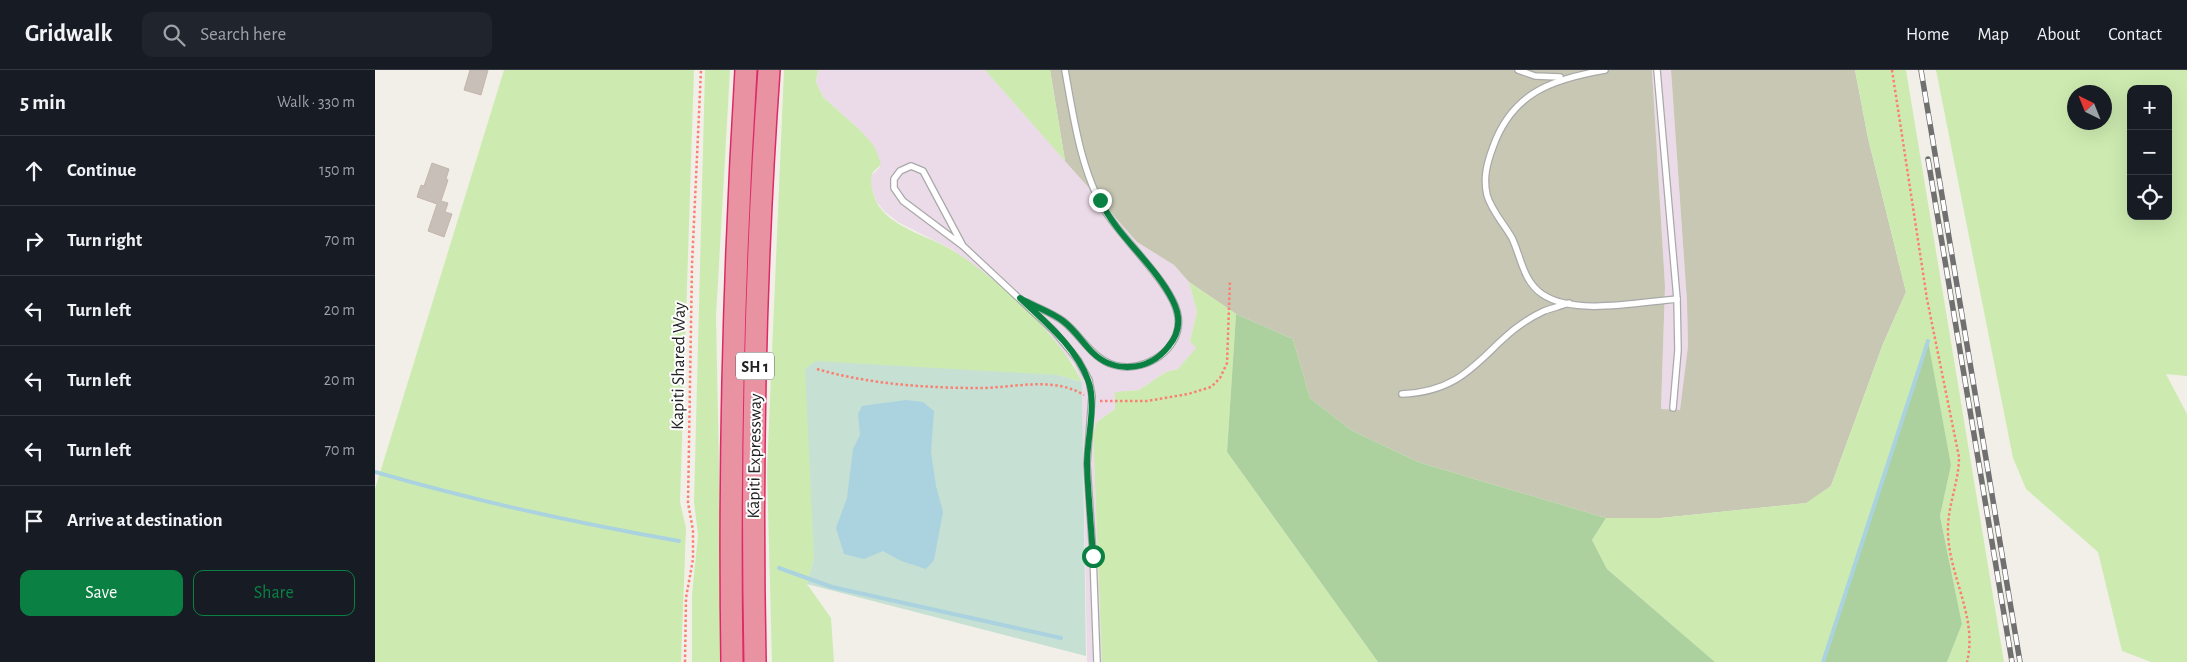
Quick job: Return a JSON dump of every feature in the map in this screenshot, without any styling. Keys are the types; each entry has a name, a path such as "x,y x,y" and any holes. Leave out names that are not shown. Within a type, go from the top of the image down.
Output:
{"highway":[{"name":"Kāpiti Expressway","path":"732,662 730,561 732,396 746,70"},
{"name":"Kāpiti Expressway","path":"755,662 754,399 761,183 769,70"}],"lane":[{"path":"1020,298 1062,320 1104,361 1126,368 1144,365 1161,355 1173,341 1178,326 1179,316 1171,298 1124,238 1100,200 1079,142 1065,70"},
{"path":"1518,70 1548,78 1567,77 1605,70"},
{"path":"1657,70 1677,299 1678,350 1673,408"},
{"path":"1567,77 1548,84 1527,96 1515,107 1504,122 1487,163 1485,179 1487,196 1513,240 1529,279 1542,294 1569,303 1601,305 1677,299"},
{"path":"963,246 923,171 911,166 900,171 895,179 894,188 903,201 963,246 1020,298 1053,330 1078,360 1089,380 1092,401 1087,464 1097,662"},
{"path":"1402,394 1433,391 1453,383 1528,321 1544,311 1569,303"}],"path":[{"name":"Kapiti Shared Way","path":"685,662 686,598 693,559 693,530 688,503 691,285 701,70"},
{"path":"1892,70 1927,299 1959,457 1959,470 1949,505 1948,534 1967,619 1969,648 1967,662"},
{"path":"817,369 848,378 937,386 979,388 1062,385 1092,401 1147,401 1188,394 1211,387 1220,378 1227,364 1230,280"}],"shaded area":[{"path":"818,70 985,70 1137,242 1174,265 1189,282 1197,312 1190,341 1197,348 1178,369 1166,372 1139,390 1126,391 1115,409 1097,422 1093,434 1102,662 1087,662 1082,382 1073,363 953,250 898,222 884,211 876,201 871,185 871,176 880,167 861,131 823,97 816,82"},
{"path":"1050,70 1652,70 1665,286 1661,409 1680,410 1688,346 1687,302 1671,70 1855,70 1868,138 1906,292 1883,344 1831,486 1807,503 1661,518 1606,518 1418,462 1351,430 1310,398 1293,339 1236,314 1189,282 1174,265 1137,242 1065,161"},
{"path":"1652,70 1671,70 1687,302 1688,346 1680,411 1661,409 1665,286"},
{"path":"816,361 1058,375 1082,382 1086,656 807,584 814,558 805,369"}],"green space":[{"path":"504,70 694,70 680,502 686,528 681,662 375,662 375,489"},
{"path":"705,70 730,70 716,317 723,662 692,662 692,595 698,535 694,502"},
{"path":"784,70 818,70 816,82 823,97 861,131 874,146 881,163 872,174 872,186 876,201 882,210 899,224 952,250 1007,292 1026,309 1059,345 1082,382 1058,375 814,558 807,584 831,618 834,662 772,662 767,471"},
{"path":"985,70 1050,70 1065,161"},
{"path":"1855,70 1906,70 2004,662 1947,662 1962,624 1940,516 1951,465 1927,342 1823,662 1715,662 1607,569 1592,540 1606,518 1661,518 1806,503 1831,486 1883,344 1906,292 1868,138"},
{"path":"1936,70 2187,70 2187,376 2166,374 2187,414 2187,662 2151,662 2122,651 2098,552 2026,489 2013,458"},
{"path":"1189,282 1236,314 1227,452 1378,662 1102,662 1093,434 1097,422 1115,409 1115,392 1139,390 1166,372 1178,369 1196,348 1190,341 1197,312"},
{"path":"1236,314 1293,339 1310,398 1351,430 1418,462 1606,518 1592,540 1607,569 1715,662 1378,662 1227,452"},
{"path":"1928,341 1951,465 1940,516 1962,624 1947,662 1823,662"}],"water":[{"path":"906,400 923,402 934,411 931,452 936,486 943,512 934,560 926,569 901,561 883,551 864,559 844,554 836,528 847,498 853,449 860,435 858,414 862,406"}],"building":[{"path":"470,70 488,70 481,95 464,90"},
{"path":"432,163 449,169 446,179 448,180 441,201 448,203 445,212 452,214 444,237 428,231 437,204 417,197 421,185 424,186"}],"waterway":[{"path":"1823,662 1928,341"},
{"path":"375,472 526,511 679,541"},
{"path":"779,568 832,587 1061,638"}],"railway":[{"path":"1921,70 2020,662"},
{"path":"1928,159 2012,662"}],"route":[{"path":"1093,556 1087,464 1088,432 1092,412 1089,380 1078,360 1053,330 1020,298 1062,320 1104,361 1126,368 1144,365 1161,355 1173,341 1179,316 1163,285 1124,238 1100,200"}]}
